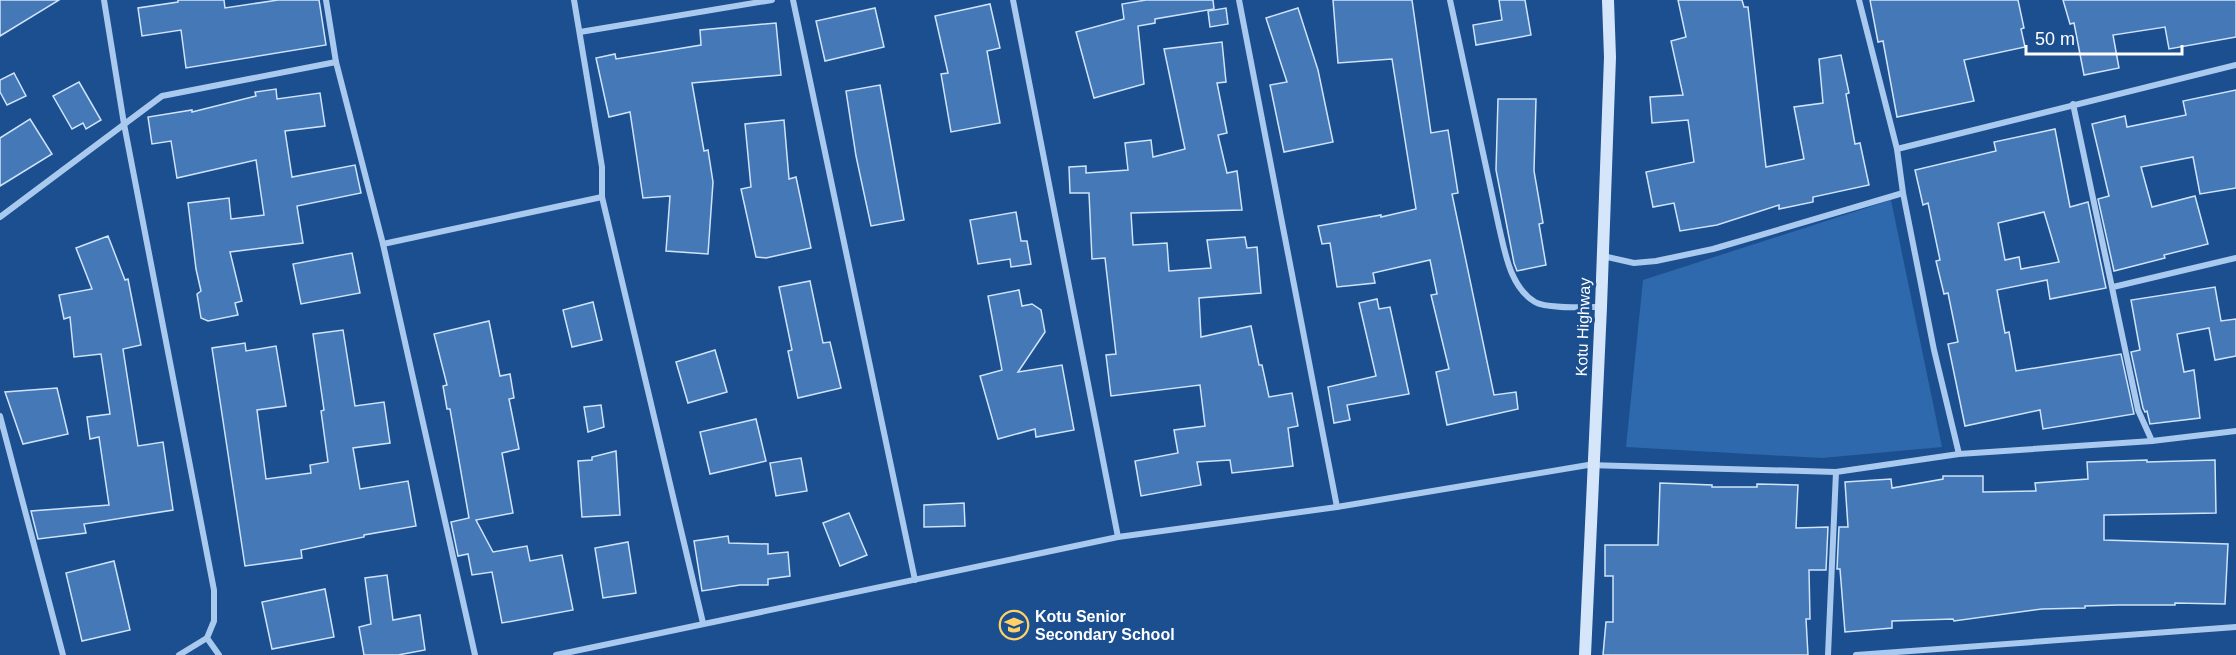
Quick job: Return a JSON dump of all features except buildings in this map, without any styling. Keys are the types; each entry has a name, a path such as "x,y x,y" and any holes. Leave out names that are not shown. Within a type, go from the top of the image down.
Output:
{"street":[{"path":"104,0 124,124 214,590 214,621 207,638 178,655"},
{"path":"326,0 336,62 383,244 475,655"},
{"path":"574,0 602,167 602,197 703,623"},
{"path":"580,32 772,0"},
{"path":"794,0 915,580"},
{"path":"1013,0 1118,537"},
{"path":"1239,0 1337,507"},
{"path":"1450,0 1499,227 1508,263 1517,284 1536,303 1601,307"},
{"name":"Kotu Highway","path":"1585,655 1610,57 1608,0"},
{"path":"1859,0 1897,149 1934,350 1959,454"},
{"path":"0,217 162,96 336,62"},
{"path":"1897,149 2236,65"},
{"path":"2073,104 2138,411 2152,441"},
{"path":"1602,255 1634,263 1656,261 1713,249 1904,193"},
{"path":"383,244 602,197"},
{"path":"2113,287 2236,258"},
{"path":"0,416 63,655"},
{"path":"556,655 1118,537 1337,507 1594,464 1836,472 1959,454 2152,441 2236,431 2236,436"},
{"path":"1828,655 1836,472"},
{"path":"1856,655 2236,627"},
{"path":"207,638 219,655"}],"shaded area":[{"path":"1891,200 1942,447 1822,458 1626,447 1643,280"}],"place":[{"name":"Kotu Senior Secondary School","path":"1014,625"}]}
